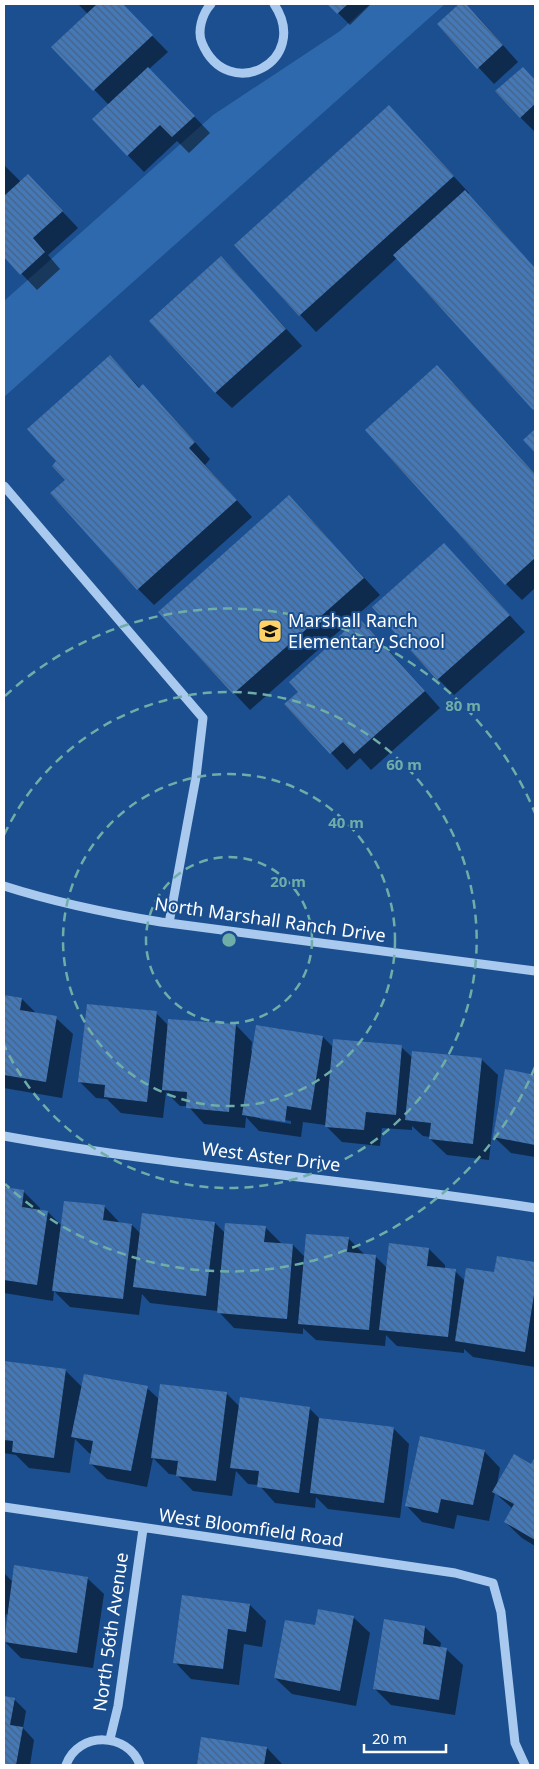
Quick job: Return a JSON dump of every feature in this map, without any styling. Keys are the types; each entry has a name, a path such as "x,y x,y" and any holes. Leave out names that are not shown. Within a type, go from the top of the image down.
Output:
{"street":[{"path":"211,4 201,23 200,39 207,56 216,65 227,71 244,74 265,68 273,61 281,49 284,27 281,14 274,4"},
{"path":"4,486 203,718 196,777 169,923"},
{"name":"North Marshall Ranch Drive","path":"4,886 46,899 100,912 169,923 535,970"},
{"name":"West Aster Drive","path":"4,1136 158,1160 460,1196 535,1208"},
{"name":"West Bloomfield Road","path":"4,1507 143,1529 455,1573 493,1583 501,1612 515,1743 525,1765"},
{"name":"North 56th Avenue","path":"110,1740 118,1706 143,1529"},
{"path":"66,1765 74,1751 85,1744 97,1740 110,1740 122,1744 132,1751 140,1765"}],"shaded area":[{"path":"370,4 445,4 4,397 4,301 213,115 340,31"}],"building":[{"path":"97,4 123,4 153,35 93,91 51,47"},
{"path":"327,4 348,4 337,14"},
{"path":"459,4 466,4 503,45 477,69 437,24"},
{"path":"148,67 195,116 172,137 160,125 127,156 92,119"},
{"path":"523,67 535,80 535,104 520,118 495,91"},
{"path":"389,105 454,176 299,316 234,245"},
{"path":"28,174 63,211 33,238 45,252 20,275 4,257 4,196"},
{"path":"465,190 535,268 535,408 533,410 393,255"},
{"path":"221,256 286,329 215,393 149,321"},
{"path":"110,355 139,388 143,384 195,442 189,448 237,500 137,590 50,493 65,480 52,466 56,461 27,429"},
{"path":"437,365 535,474 535,558 505,585 365,430"},
{"path":"535,429 535,453 523,440"},
{"path":"289,495 364,578 233,694 158,612"},
{"path":"444,543 510,615 437,680 372,607"},
{"path":"359,618 425,691 354,754 343,742 330,754 284,704 298,692 289,682"},
{"path":"4,995 22,998 20,1010 57,1016 46,1082 4,1075"},
{"path":"87,1004 157,1011 147,1102 104,1097 105,1085 78,1082"},
{"path":"168,1019 236,1024 229,1112 186,1108 187,1092 162,1090"},
{"path":"256,1025 323,1036 311,1110 287,1106 285,1122 242,1115"},
{"path":"333,1039 402,1045 396,1115 366,1112 364,1130 325,1127"},
{"path":"412,1051 482,1058 473,1144 429,1139 431,1123 405,1120"},
{"path":"505,1069 535,1075 535,1145 493,1137"},
{"path":"4,1187 24,1190 22,1207 48,1211 37,1285 4,1280"},
{"path":"64,1201 105,1205 103,1220 132,1224 123,1299 52,1291"},
{"path":"142,1213 215,1222 206,1296 133,1287"},
{"path":"225,1223 266,1226 264,1242 293,1244 287,1319 217,1313"},
{"path":"306,1234 349,1237 347,1252 376,1255 369,1330 298,1324"},
{"path":"389,1243 429,1248 427,1266 456,1269 448,1337 379,1330"},
{"path":"497,1256 535,1262 535,1288 525,1352 455,1341 466,1268 494,1272"},
{"path":"4,1361 66,1369 54,1458 12,1452 13,1441 4,1440"},
{"path":"84,1374 148,1386 131,1471 89,1464 93,1441 71,1437"},
{"path":"160,1384 227,1392 216,1481 176,1476 178,1461 151,1458"},
{"path":"240,1397 310,1407 299,1493 257,1487 259,1471 230,1468"},
{"path":"319,1418 394,1427 384,1503 310,1493"},
{"path":"420,1436 485,1450 473,1505 441,1499 438,1513 405,1506"},
{"path":"514,1454 531,1464 535,1457 535,1540 504,1522 514,1504 492,1492"},
{"path":"14,1565 88,1577 77,1653 4,1642"},
{"path":"182,1595 250,1604 246,1632 228,1629 223,1669 173,1663"},
{"path":"318,1609 354,1616 340,1691 274,1678 285,1620 315,1625"},
{"path":"384,1619 425,1626 423,1644 447,1648 439,1700 373,1689"},
{"path":"4,1696 15,1698 10,1725 23,1727 16,1765 4,1765"},
{"path":"201,1737 267,1747 264,1765 197,1765"}],"place":[{"name":"Marshall Ranch Elementary School","path":"270,631"}]}
